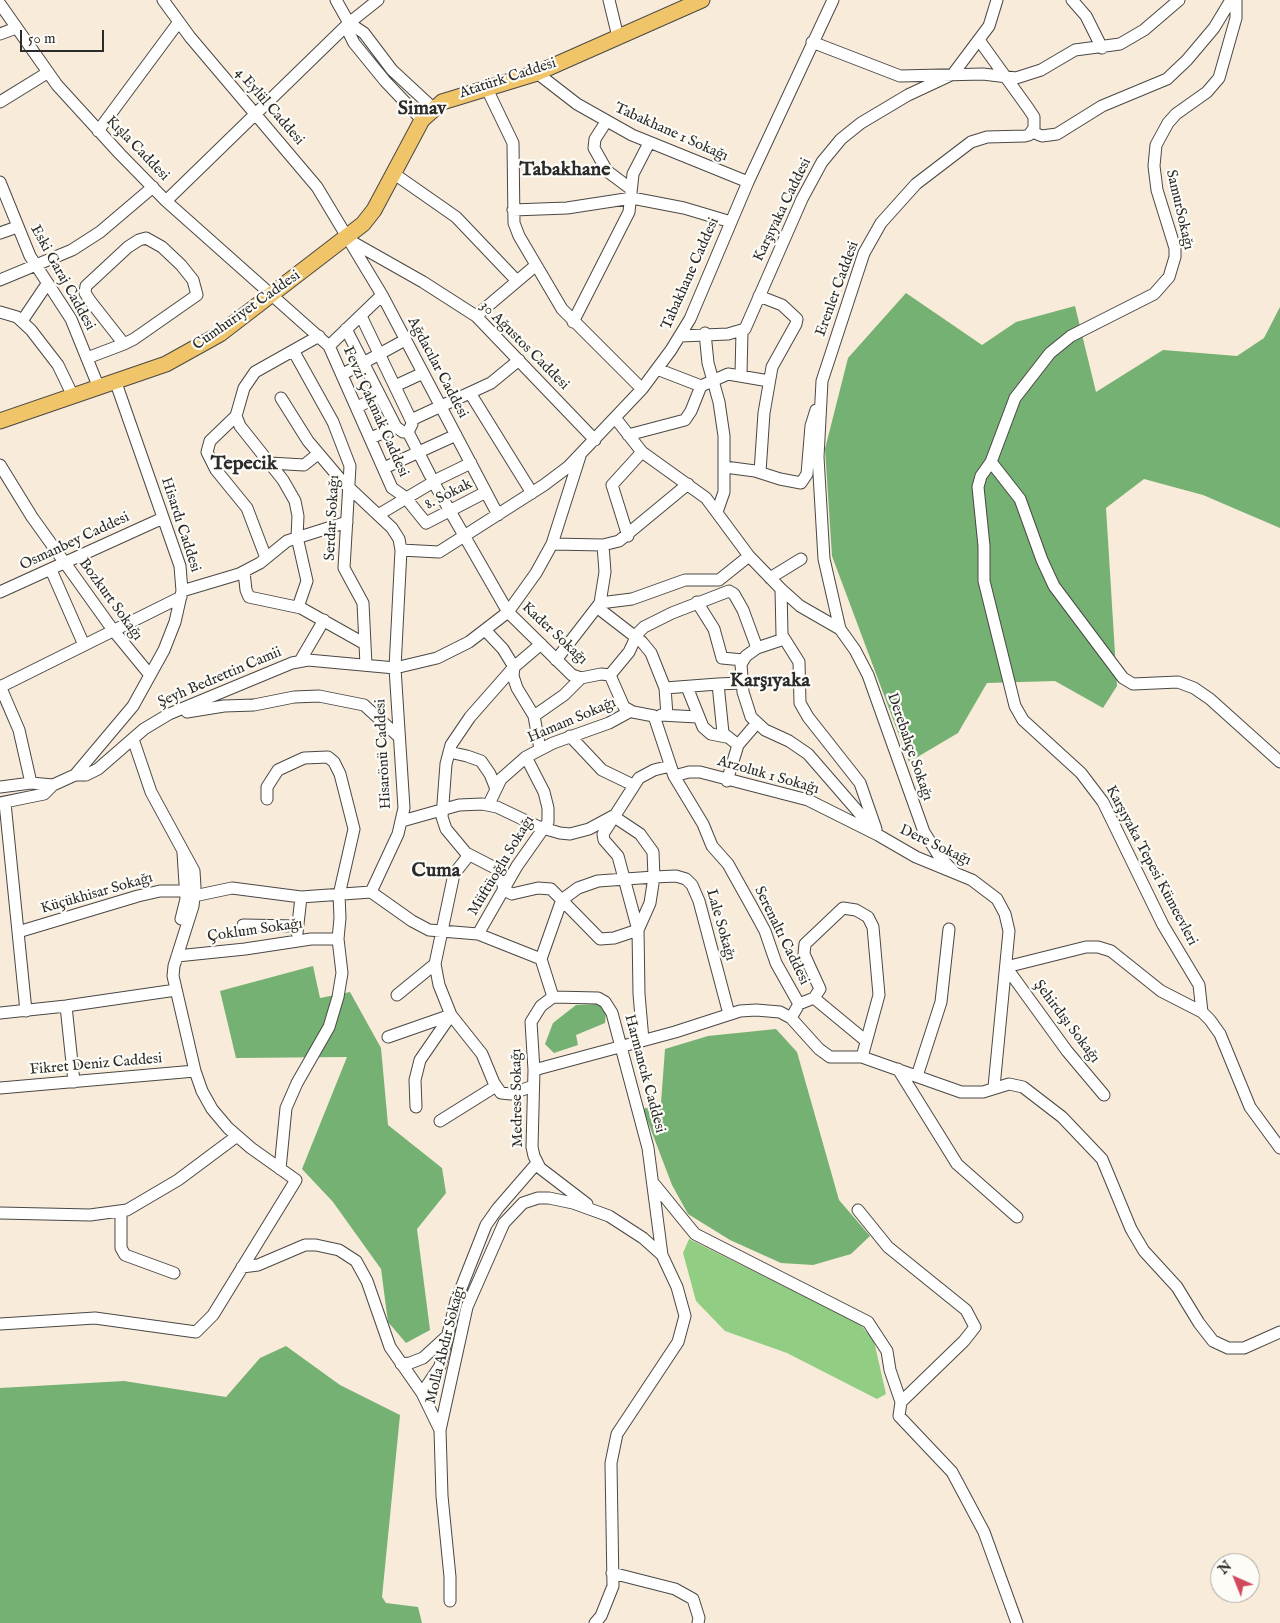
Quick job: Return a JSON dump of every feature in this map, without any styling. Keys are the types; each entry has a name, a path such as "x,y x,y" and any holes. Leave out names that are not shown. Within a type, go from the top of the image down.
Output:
{"main road":[{"name":"Atatürk Caddesi","path":"346,238 369,218 422,120 433,108 454,96 537,73 702,0"},
{"name":"Cumhuriyet Caddesi","path":"0,421 116,383 166,364 195,350 272,296 346,238"}],"street":[{"name":"4 Eylül Caddesi","path":"162,0 178,23 317,187 346,238"},
{"path":"336,0 349,23 364,33 392,70 433,108"},
{"path":"166,201 349,23 378,0"},
{"path":"609,0 618,38"},
{"name":"Tabakhane Caddesi","path":"401,550 434,553 463,537 558,476 616,419 642,389 681,336 748,182 833,0"},
{"path":"953,74 980,40 992,18 997,0"},
{"path":"1072,0 1086,16 1102,48"},
{"name":"Erenler Caddesi","path":"840,629 826,574 822,538 818,457 821,391 838,328 864,252 891,210 916,184 971,142 987,137 1025,136 1032,132 1042,136 1057,134 1102,106 1167,79 1188,60 1214,28 1231,0"},
{"name":"SamurSokağı","path":"991,462 1015,398 1050,354 1071,336 1088,326 1154,294 1169,277 1175,257 1175,248 1157,190 1154,166 1156,145 1176,114 1207,92 1219,78 1236,18 1236,0"},
{"path":"812,42 900,76 983,74 1016,78 1041,70 1075,50 1102,48 1120,44 1132,38 1175,1"},
{"name":"Kışla Caddesi","path":"0,4 47,73 98,131 166,201 272,296"},
{"path":"98,131 178,23"},
{"path":"349,23 349,33 354,43 385,81 422,120"},
{"path":"0,34 16,28"},
{"path":"980,40 1034,117 1035,123 1032,132"},
{"path":"0,102 47,73"},
{"name":"Tabakhane 1 Sokağı","path":"537,73 564,96 606,122 649,143 748,182"},
{"name":"Karşıyaka Caddesi","path":"742,331 748,325 759,296 813,176 832,148 861,123 908,95 953,74"},
{"path":"486,87 513,143 515,159 513,210 514,223 519,236 554,298 573,322 642,389"},
{"path":"606,122 595,140 594,148 607,171 631,194"},
{"path":"573,322 629,212 635,167 649,143"},
{"path":"393,173 456,217 517,281"},
{"name":"Eski Garaj Caddesi","path":"0,183 16,227 35,266 70,320 99,388"},
{"path":"0,280 83,244 153,187"},
{"path":"513,210 567,208 631,194 731,222"},
{"path":"0,233 16,227"},
{"path":"87,358 124,344 147,332 197,295 193,280 181,265 152,240 146,238 139,240 86,286 85,293 124,344"},
{"name":"Ağdacılar Caddesi","path":"346,238 382,295 498,515"},
{"name":"30 Ağustos Caddesi","path":"346,238 423,282 476,316 595,440"},
{"path":"476,316 535,266"},
{"path":"22,321 48,284"},
{"path":"329,346 382,295"},
{"name":"Fevzi Çakmak Caddesi","path":"272,296 329,346 395,491 404,497 426,523"},
{"path":"759,296 782,305 797,319 772,368 764,413 760,472"},
{"path":"0,312 8,313 22,321 58,366 73,396"},
{"path":"346,329 396,427 403,432 408,432 412,424 411,420 361,316"},
{"path":"681,336 742,331 741,374"},
{"path":"705,334 708,363 723,423 724,492 717,512"},
{"path":"266,558 247,508 216,470 207,452 210,441 236,416 244,388 255,372 294,352 319,336"},
{"path":"343,374 405,340"},
{"name":"Serdar Sokağı","path":"294,352 340,438 350,466 344,568 363,604 366,666"},
{"path":"411,420 491,383 519,360"},
{"path":"657,369 701,386 728,374 741,374 769,381"},
{"path":"395,386 423,373"},
{"name":"Hisardı Caddesi","path":"2,803 44,794 53,785 75,775 133,706 169,639 182,594 180,566 116,383"},
{"path":"628,435 685,420 691,411 701,386"},
{"path":"725,468 760,472 795,483 804,479 811,426 821,391"},
{"path":"470,393 532,493"},
{"path":"357,407 380,396"},
{"path":"281,398 300,431 318,454 396,533 401,550"},
{"path":"236,416 240,426 270,463 295,501 298,516 297,537 307,581 298,607"},
{"path":"616,419 642,452 688,484 717,512 749,556 781,589 800,606 840,629"},
{"path":"371,438 396,427"},
{"name":"Kader Sokağı","path":"408,432 463,537 508,612 572,675 582,678 610,675"},
{"path":"384,468 456,435"},
{"path":"628,536 612,485 642,452"},
{"path":"270,463 304,465 318,454"},
{"name":"Şeyh Bedrettin Camii","path":"75,775 86,774 98,769 133,739 169,714 300,661 395,668 437,658 486,631 508,612 536,573 552,544 580,455"},
{"path":"991,462 1020,499 1042,560 1054,586 1123,678 1133,684 1178,682 1194,688 1210,698 1280,762"},
{"name":"Karşıyaka Tepesi Kümeevleri","path":"991,462 981,476 978,487 984,546 984,581 1015,706 1023,720 1081,773 1103,802 1170,937 1199,985 1202,1012"},
{"path":"378,515 404,497 471,463"},
{"name":"Bozkurt Sokağı","path":"0,465 112,630 150,675"},
{"path":"552,544 612,544 628,536 688,484"},
{"name":"8. Sokak","path":"426,523 486,492"},
{"name":"Osmanbey Caddesi","path":"0,592 163,518"},
{"path":"32,783 17,726 0,687 182,594 244,572 266,558 282,543 347,522"},
{"path":"556,660 599,606 605,572 604,545"},
{"name":"Hisarönü Caddesi","path":"371,892 402,821 404,796 398,736 395,668 401,550"},
{"path":"599,606 632,599 684,580 714,580 724,576 749,556"},
{"path":"770,578 801,559"},
{"path":"51,570 84,645"},
{"path":"244,572 246,590 249,597 298,607 366,644"},
{"path":"714,580 728,592 734,594 743,610 757,648"},
{"name":"Dere Sokağı","path":"781,589 780,609 784,639 799,662 799,698 802,709 860,784 878,835 916,857 954,872 986,888 1001,906 1009,931 994,1088"},
{"path":"697,717 654,716 631,711 622,704 610,675 629,652 641,630 650,623 697,602 728,592"},
{"path":"697,602 714,629 722,658 743,660"},
{"path":"599,606 636,638 655,660 665,688 666,715"},
{"path":"300,661 324,620"},
{"name":"Derebahçe Sokağı","path":"840,629 855,650 868,675 924,832 939,856 954,872"},
{"path":"486,631 503,649 514,667 514,681 534,716 540,749"},
{"path":"784,639 757,648 743,660 741,683 748,710 756,724 808,754 878,835"},
{"path":"541,644 514,667 457,734 449,752 442,817 446,829 470,855 499,870 504,889 512,894 544,887 551,889 563,899 600,939 614,938 638,930 650,904 654,877 653,852 646,840 632,827 613,816"},
{"path":"534,716 564,695 582,678"},
{"path":"665,688 741,683"},
{"path":"718,684 722,726 726,737"},
{"path":"687,686 697,717 708,732 715,736 726,737 738,745"},
{"path":"169,714 224,706 254,705 294,697 319,696 364,705 398,736"},
{"name":"Hamam Sokağı","path":"489,804 506,774 526,758 540,749 570,736 609,723 631,711"},
{"name":"Serenaltı Caddesi","path":"654,716 672,771 703,824 712,846 728,864 752,907 765,932 776,963 799,1004 791,1018"},
{"path":"727,780 738,745 756,724"},
{"path":"570,736 602,770 633,784 604,831 603,837 618,856 638,930 639,986 643,1040"},
{"path":"133,739 148,786 194,872 174,976"},
{"path":"449,752 467,756 481,762 490,774 496,789"},
{"path":"267,799 270,780 284,766 312,757 328,757 334,762 349,805 354,829 339,895 340,918 338,939 342,973 338,997 329,1027 297,1083 286,1108 280,1169"},
{"name":"Müftüoğlu Sokağı","path":"478,934 517,866 544,829 548,817 544,792 526,758"},
{"name":"Arzoluk 1 Sokağı","path":"633,784 645,774 672,771 694,772 808,800 878,835"},
{"name":"Hisardı Caddesi","path":"0,787 32,783 53,785"},
{"path":"2,803 26,1011"},
{"path":"402,821 443,809 471,804 489,804 544,829 560,833 579,832 600,824 613,816"},
{"path":"470,855 454,874 440,932 435,964 439,985 451,1015 482,1054 496,1086 505,1094 533,1086"},
{"name":"Lale Sokağı","path":"563,899 588,884 654,877 676,876 686,879 692,885 699,901 729,1014"},
{"name":"Küçükhisar Sokağı","path":"18,932 160,891 190,893 239,888 301,897 371,892"},
{"path":"371,892 412,921 440,932 478,934 541,959"},
{"path":"0,1324 95,1318 196,1332 213,1315 296,1180 237,1136 212,1109 195,1071 169,957 190,893"},
{"path":"296,941 301,897"},
{"path":"553,997 541,959 563,899"},
{"path":"799,1004 814,998 818,994 820,986 807,964 803,947 843,908 868,916 873,927 879,981 877,1006 862,1057"},
{"path":"243,925 298,926"},
{"path":"917,1076 941,1002 949,929"},
{"name":"Çoklum Sokağı","path":"177,956 245,949 296,941 338,939"},
{"path":"1006,967 1071,950 1098,947 1111,951 1162,991 1202,1012 1220,1034 1250,1107 1280,1148"},
{"path":"397,995 435,964"},
{"name":"Şehirdışı Sokağı","path":"1006,967 1067,1051 1104,1095"},
{"path":"0,1013 66,1006 176,990"},
{"name":"Harmancık Caddesi","path":"553,997 590,997 605,1002 612,1014 648,1148 662,1255"},
{"name":"Medrese Sokağı","path":"553,997 541,1006 532,1022 534,1070 532,1147 537,1163 548,1175 594,1210"},
{"path":"814,998 866,1041"},
{"path":"66,1006 74,1082"},
{"path":"534,1070 729,1014 748,1010 762,1010 780,1012 791,1018 819,1049 830,1057 862,1057 961,1092 983,1092 1009,1084 1023,1087 1062,1117 1094,1149 1107,1168 1120,1206 1144,1251 1177,1287 1202,1328 1218,1345 1235,1349 1244,1348 1280,1332"},
{"path":"388,1037 451,1015"},
{"path":"416,1107 415,1080 420,1060 451,1015"},
{"path":"898,1070 957,1164 1017,1217"},
{"name":"Fikret Deniz Caddesi","path":"0,1088 195,1071"},
{"path":"440,1121 496,1086"},
{"path":"0,1213 90,1215 120,1212 140,1204 170,1186 237,1136"},
{"path":"422,1393 440,1366 456,1301 486,1226 498,1208 537,1163"},
{"path":"653,1183 695,1234 868,1322 887,1351 890,1370 901,1402 899,1416 952,1472 984,1532 1016,1623"},
{"name":"Molla Abdır Sokağı","path":"450,1601 450,1570 442,1496 440,1430 468,1307 492,1246 510,1215 523,1204 538,1198 573,1203 594,1210 624,1225 662,1255"},
{"path":"858,1210 888,1247 966,1310 974,1327 964,1341 901,1402"},
{"path":"120,1212 121,1248 125,1255 174,1273"},
{"path":"242,1267 258,1265 305,1245 328,1246 356,1261 362,1270 384,1336 422,1393 440,1430"},
{"path":"595,1623 601,1616 613,1586 611,1463 616,1434 678,1342 685,1316 677,1286 662,1255"},
{"path":"401,1364 423,1358 447,1335"},
{"path":"612,1573 675,1589 692,1599 699,1618 698,1623"}],"green space":[{"path":"906,293 982,345 1016,322 1075,306 1096,392 1163,350 1237,356 1264,338 1280,307 1280,528 1203,495 1144,479 1106,508 1117,686 1103,708 1055,681 987,683 958,733 909,762 832,556 825,449 848,358"},
{"path":"313,966 320,998 350,992 381,1048 388,1125 442,1168 446,1193 417,1229 430,1330 406,1343 388,1322 381,1269 333,1202 302,1169 347,1057 236,1058 220,991"},
{"path":"598,1004 606,1012 605,1023 576,1035 578,1045 554,1053 545,1044 553,1023 576,1005"},
{"path":"776,1029 797,1052 839,1200 870,1236 851,1254 813,1265 781,1263 730,1240 688,1214 672,1185 643,1109 661,1103 665,1049 708,1036"},
{"path":"689,1239 860,1324 874,1341 886,1394 877,1399 787,1353 725,1331 696,1301 683,1253"},
{"path":"286,1346 340,1385 400,1415 382,1597 386,1603 418,1607 422,1623 0,1623 0,1388 124,1381 226,1397 260,1358"}],"district":[{"name":"Simav","path":"422,110"},
{"name":"Tabakhane","path":"565,171"},
{"name":"Tepecik","path":"244,465"},
{"name":"Karşıyaka","path":"770,682"},
{"name":"Cuma","path":"436,872"}]}
